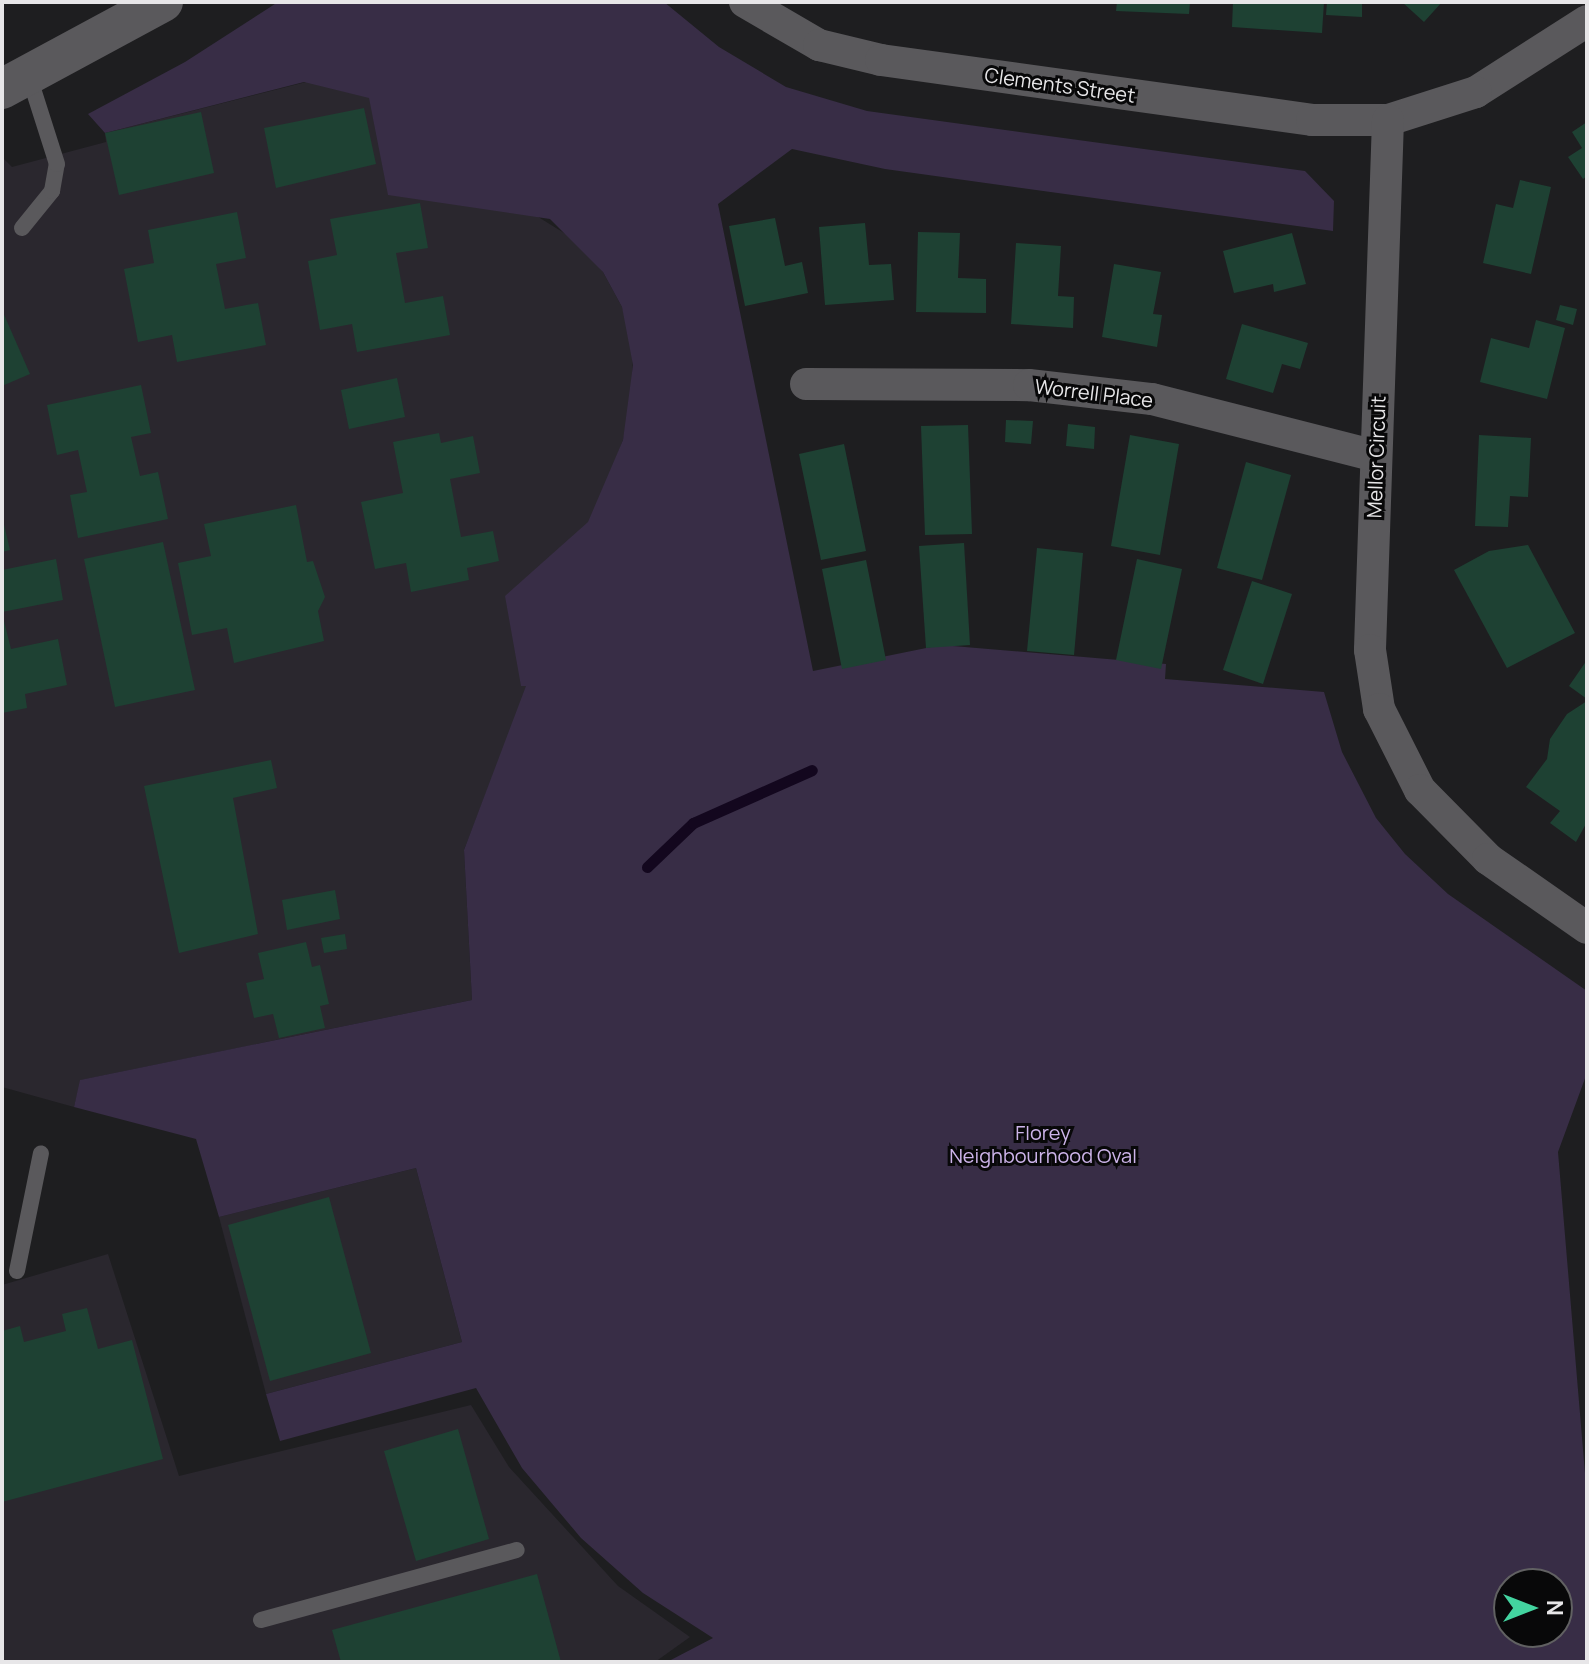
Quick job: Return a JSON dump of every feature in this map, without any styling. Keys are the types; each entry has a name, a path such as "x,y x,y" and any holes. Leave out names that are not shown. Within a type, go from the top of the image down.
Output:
{"street":[{"path":"10,79 163,2"},
{"name":"Clements Street","path":"745,2 819,45 881,60 1312,120 1388,120"},
{"path":"1388,120 1476,92 1587,21"},
{"name":"Mellor Circuit","path":"1388,120 1370,650 1379,709 1404,765 1463,838 1587,928"},
{"name":"Worrell Place","path":"806,384 1029,385 1152,399 1376,456"}],"lane":[{"path":"10,79 57,164 52,191 22,228"},
{"path":"17,1271 41,1153"},
{"path":"261,1620 517,1550"}],"shaded area":[{"path":"409,56 514,202 577,241 603,272 622,307 633,345 632,399 623,440 464,850 472,1000 81,1080 74,1107 2,1087 2,157 12,167 106,142 105,133"},
{"path":"416,1168 462,1342 266,1394 219,1217"},
{"path":"108,1254 179,1476 471,1405 509,1467 618,1586 690,1637 655,1662 2,1662 2,1285"}],"green space":[{"name":"Florey Neighbourhood Oval","path":"278,2 664,2 719,47 786,87 867,111 1305,171 1334,201 1333,231 885,169 792,149 718,204 813,671 941,645 1166,664 1165,679 1324,692 1342,752 1376,818 1405,854 1448,894 1587,991 1587,1073 1558,1152 1587,1497 1587,1662 667,1662 713,1638 643,1593 581,1538 522,1468 476,1388 280,1441 266,1394 462,1342 416,1168 219,1217 196,1139 74,1107 80,1080 472,1000 464,850 526,686 521,686 505,596 588,522 623,440 633,365 622,307 603,272 550,219 388,195 369,98 304,82 105,133 88,114 185,62"}],"building":[{"path":"1117,2 1190,2 1189,14 1116,11"},
{"path":"1233,2 1324,2 1322,33 1232,27"},
{"path":"1327,2 1362,2 1362,17 1326,15"},
{"path":"1402,2 1442,2 1424,22"},
{"path":"364,108 376,164 276,188 264,128"},
{"path":"201,112 214,173 119,195 105,133"},
{"path":"1587,122 1587,176 1583,179 1568,157 1582,148 1572,132"},
{"path":"1520,180 1551,187 1531,274 1483,263 1496,204 1513,208"},
{"path":"420,203 428,248 396,253 405,303 443,296 450,335 357,352 352,324 320,330 308,261 337,255 330,219"},
{"path":"237,212 246,258 216,264 225,309 258,303 266,345 177,362 172,335 138,342 124,269 154,263 148,230"},
{"path":"775,218 785,266 802,262 808,293 745,306 729,226"},
{"path":"865,223 869,265 891,264 894,300 825,305 819,227"},
{"path":"918,232 960,233 958,278 986,279 986,313 916,312"},
{"path":"1292,233 1306,284 1274,292 1273,284 1234,293 1223,251"},
{"path":"1016,243 1061,246 1058,296 1074,297 1073,328 1011,324"},
{"path":"1114,264 1161,272 1153,314 1162,315 1157,347 1102,337"},
{"path":"1560,305 1577,309 1573,325 1556,320"},
{"path":"2,310 30,374 2,386"},
{"path":"1536,320 1565,328 1547,399 1480,382 1491,338 1529,348"},
{"path":"1242,324 1308,343 1300,369 1282,364 1273,393 1226,379"},
{"path":"397,378 405,417 349,429 341,390"},
{"path":"141,385 151,433 131,437 140,476 158,472 168,519 78,538 70,495 87,492 78,450 57,455 47,405"},
{"path":"1006,420 1033,421 1031,444 1005,442"},
{"path":"1068,424 1095,427 1094,449 1066,446"},
{"path":"968,425 972,534 925,535 921,426"},
{"path":"439,433 441,443 473,436 480,473 450,479 461,537 493,531 499,561 467,568 469,580 411,592 406,563 375,569 361,502 403,493 393,442"},
{"path":"1130,435 1179,444 1160,555 1111,546"},
{"path":"1479,435 1531,438 1528,497 1510,496 1508,527 1475,526"},
{"path":"844,444 866,551 821,560 799,454"},
{"path":"1246,462 1291,475 1262,580 1217,568"},
{"path":"296,505 307,562 313,561 325,597 318,611 324,641 234,663 227,628 192,635 178,563 211,556 204,524"},
{"path":"2,516 10,550 2,552"},
{"path":"163,542 195,690 115,707 84,559"},
{"path":"964,543 970,645 926,648 919,546"},
{"path":"1528,545 1575,633 1507,668 1454,570 1489,551"},
{"path":"1037,548 1083,553 1074,655 1027,651"},
{"path":"56,559 63,600 2,612 2,570"},
{"path":"1137,559 1182,569 1161,669 1116,660"},
{"path":"866,560 886,660 842,669 822,569"},
{"path":"1252,581 1292,594 1263,684 1223,670"},
{"path":"2,613 11,649 58,639 67,685 25,694 27,708 2,713"},
{"path":"1587,660 1587,699 1569,686"},
{"path":"1587,701 1587,822 1576,842 1550,823 1560,811 1526,787 1547,759 1550,739 1567,714"},
{"path":"271,760 277,788 233,798 258,934 179,953 144,786"},
{"path":"335,890 340,919 287,930 282,900"},
{"path":"345,934 347,949 324,953 321,938"},
{"path":"306,942 312,967 320,965 329,1004 320,1006 325,1028 279,1038 273,1014 254,1018 246,983 264,979 258,953"},
{"path":"329,1197 371,1353 270,1381 228,1225"},
{"path":"87,1308 98,1349 132,1340 163,1459 2,1502 2,1331 20,1326 24,1342 66,1331 62,1314"},
{"path":"458,1429 489,1539 416,1561 384,1451"},
{"path":"537,1574 561,1662 341,1662 332,1630"}],"waterway":[{"path":"647,867 693,823 812,770"}]}
